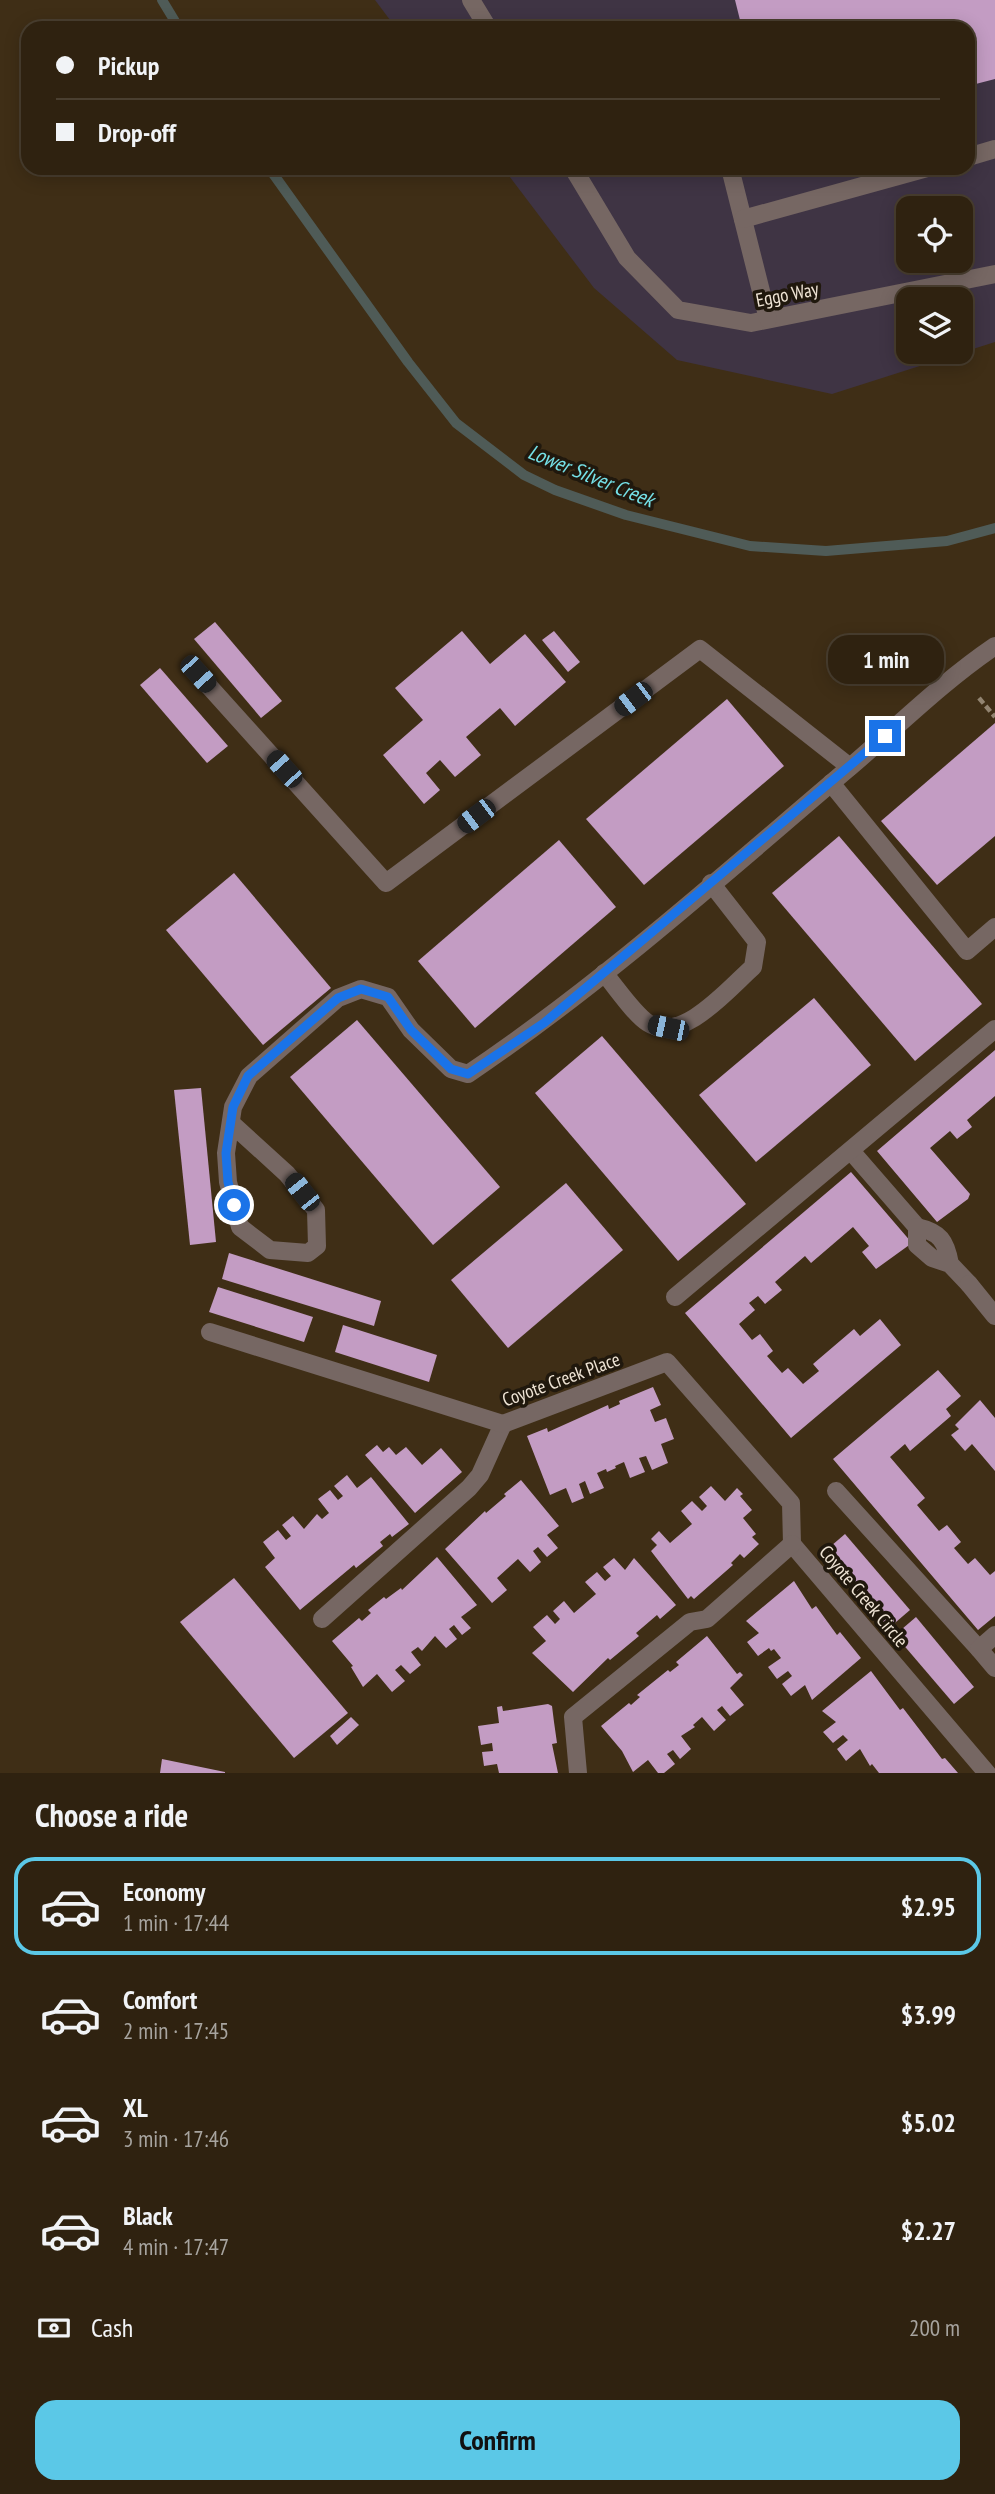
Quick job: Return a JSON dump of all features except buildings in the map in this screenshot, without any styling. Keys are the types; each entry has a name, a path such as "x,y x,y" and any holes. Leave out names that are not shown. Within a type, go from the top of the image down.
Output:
{"street":[{"path":"471,0 484,21"},
{"path":"975,155 995,149"},
{"name":"Eggo Way","path":"577,175 627,258 678,310 751,323 995,274"},
{"path":"732,175 768,319"},
{"path":"743,219 902,175"},
{"path":"231,1123 287,1174 316,1210 317,1247 308,1253 270,1250 240,1227 228,1182 226,1153 233,1107 248,1076 338,998 361,989 388,997 411,1030 451,1069 468,1074 544,1023 850,767 957,673 995,646"},
{"path":"198,674 386,883 700,649 850,767"},
{"path":"831,783 967,951 995,928"},
{"path":"604,973 649,1023 668,1028 692,1022 753,967 757,942 711,883"},
{"path":"675,1297 995,1029"},
{"path":"852,1151 917,1227 934,1231 946,1244 950,1264 995,1316"},
{"name":"Coyote Creek Place","path":"210,1332 503,1424 667,1362 791,1503 792,1544"},
{"path":"322,1619 469,1488 480,1475 503,1424"},
{"path":"836,1491 995,1668"},
{"name":"Coyote Creek Circle","path":"578,1773 573,1717 690,1622 707,1619 792,1544 987,1773"},
{"path":"979,1649 995,1635"}],"path":[{"path":"979,698 995,717"}],"shaded area":[{"path":"375,0 995,0 995,342 973,349 973,287 896,287 896,364 926,364 832,394 677,360 594,288 508,175 975,175 975,21 391,21"}],"waterway":[{"name":"Lower Silver Creek","path":"162,0 175,21"},
{"name":"Lower Silver Creek","path":"274,175 408,362 456,423 524,475 555,490 626,515 750,546 826,551 947,541 995,528"}],"route":[{"path":"234,1205 228,1182 226,1153 233,1107 248,1076 338,998 361,989 388,997 411,1030 451,1069 468,1074 544,1023 885,736"}]}
